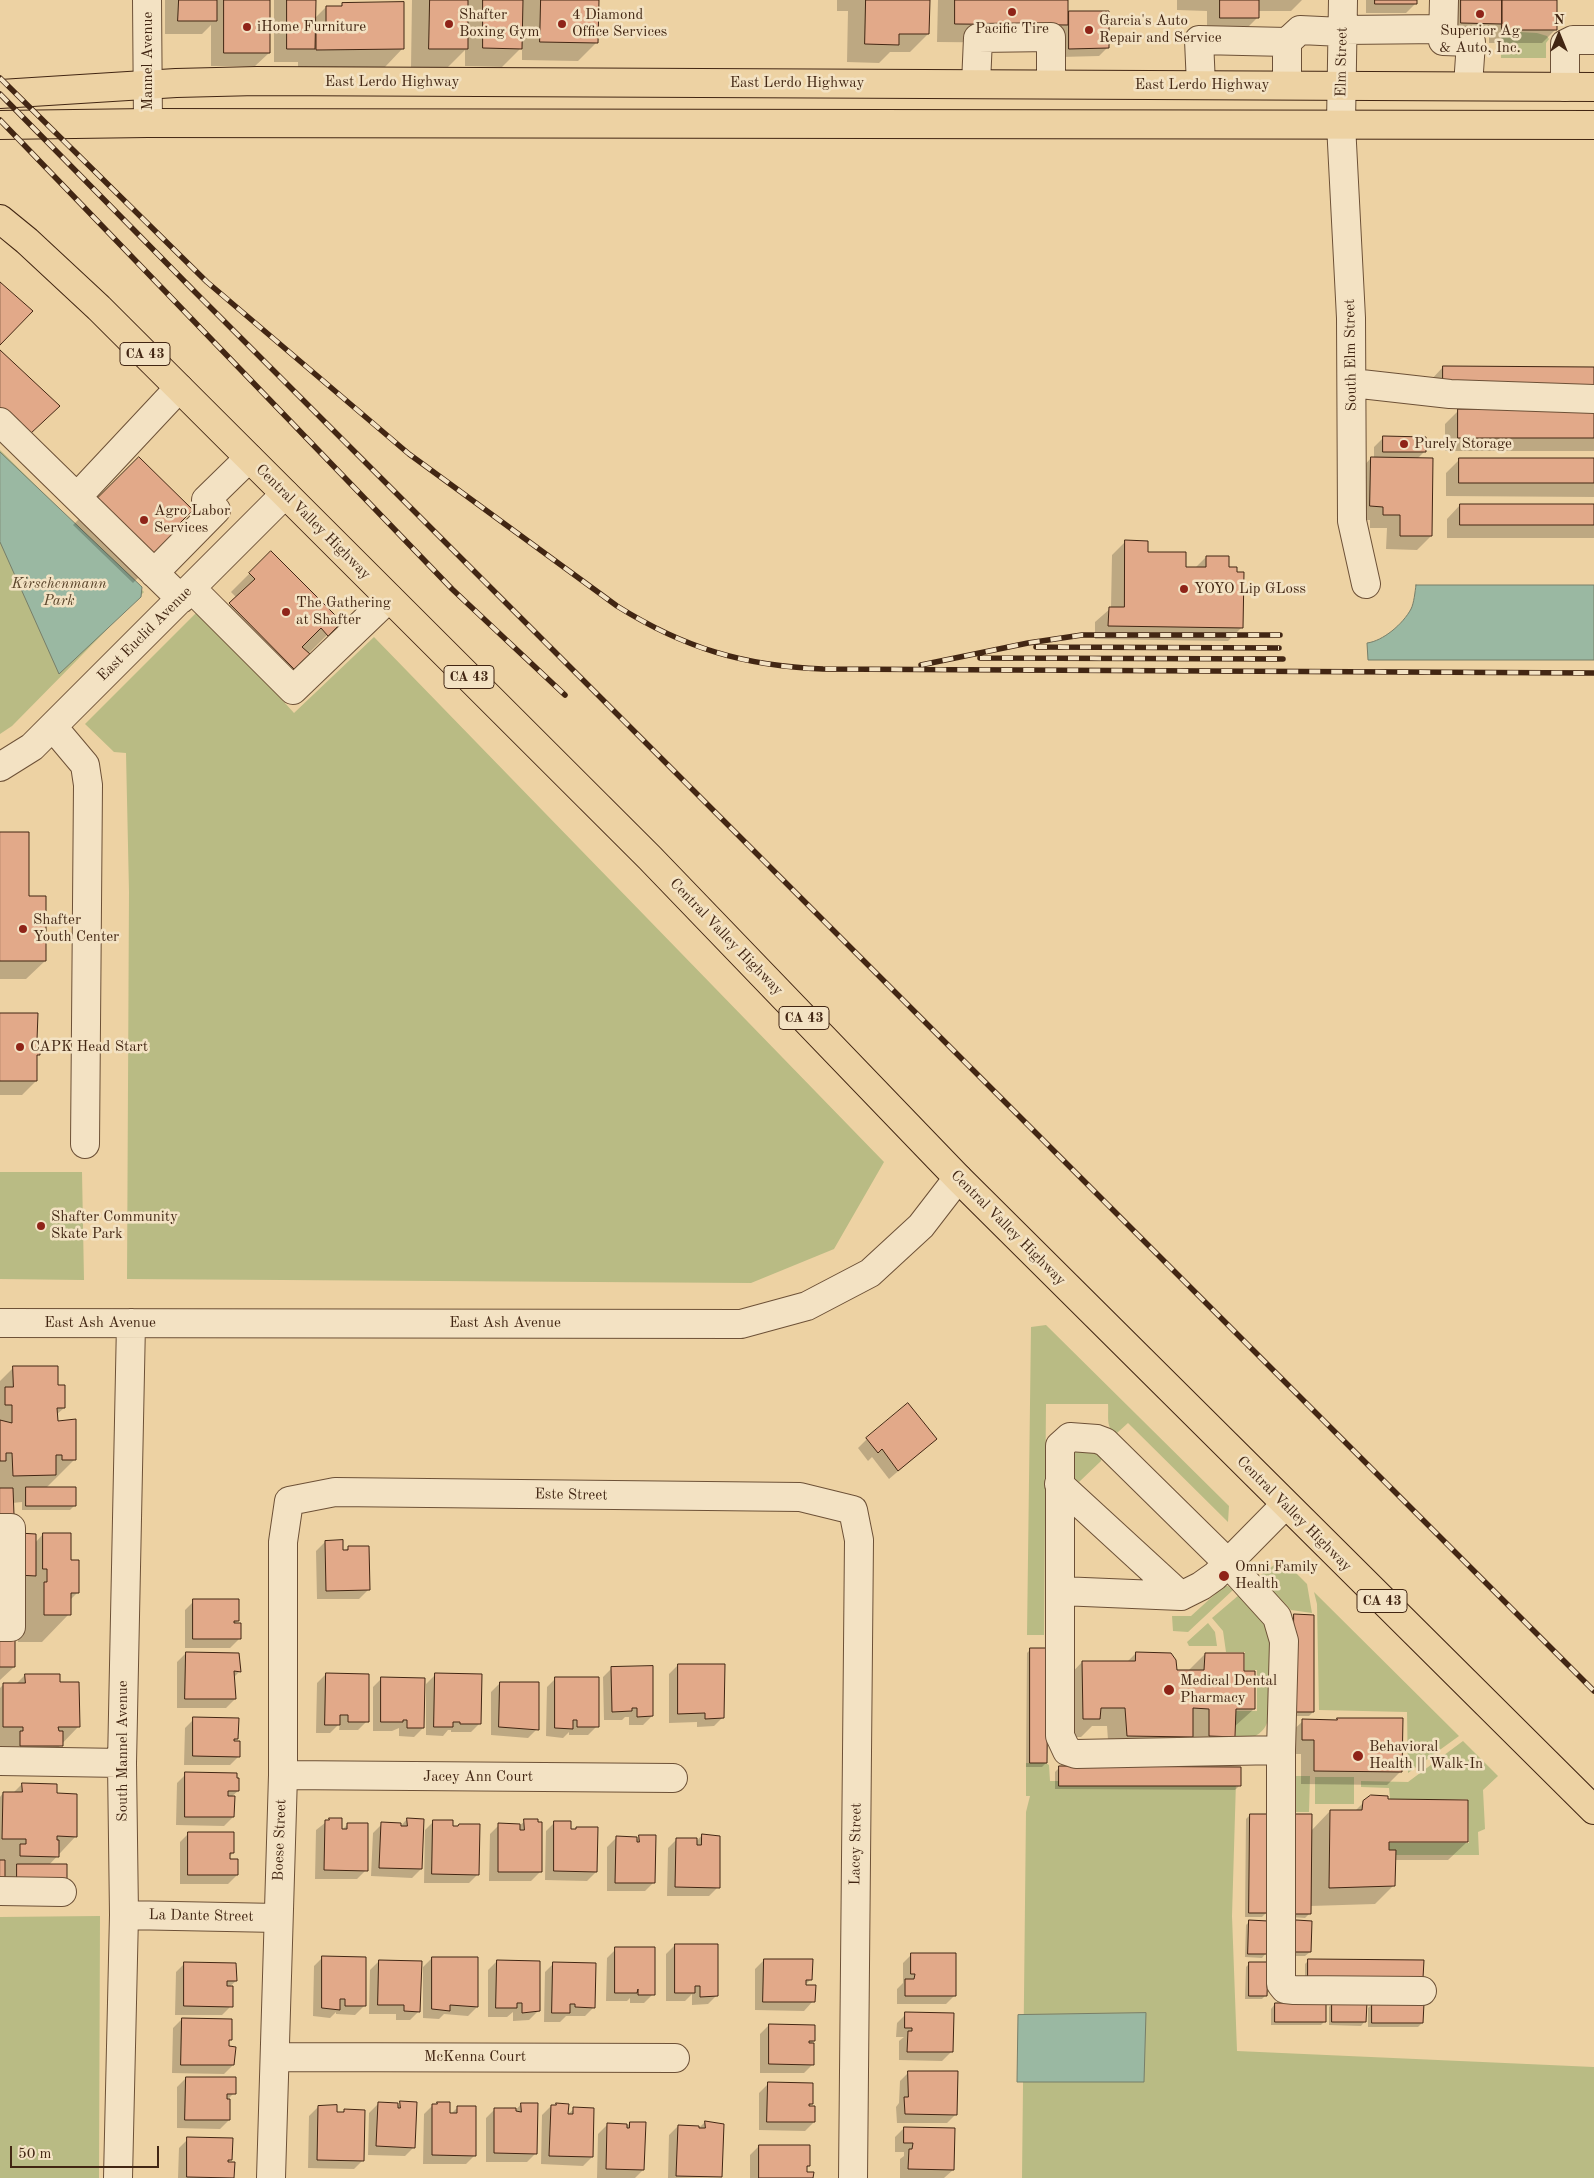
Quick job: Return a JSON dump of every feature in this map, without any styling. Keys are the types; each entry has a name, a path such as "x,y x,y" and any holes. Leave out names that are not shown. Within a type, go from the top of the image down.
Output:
{"main road":[{"name":"East Lerdo Highway","path":"0,94 147,84 257,81 1594,87"},
{"path":"0,125 148,122 1594,125"},
{"name":"Central Valley Highway","path":"0,219 27,241 99,308 650,858 958,1178 1594,1810"}],"street":[{"name":"Mannel Avenue","path":"147,0 148,122"},
{"name":"Elm Street","path":"1341,124 1342,0"},
{"path":"1444,0 1443,41 1471,42 1468,86"},
{"path":"1201,85 1199,40 1287,42 1300,30 1444,29"},
{"path":"976,84 978,38 1051,37 1052,84"},
{"path":"1565,86 1565,44 1573,40 1594,40"},
{"path":"1287,42 1287,85"},
{"name":"South Elm Street","path":"1341,124 1351,318 1352,521 1366,584"},
{"path":"1352,383 1450,394 1594,399"},
{"path":"77,497 179,388"},
{"path":"0,422 154,573 186,594 293,690 389,598"},
{"path":"154,573 216,510 206,500 249,458"},
{"name":"East Euclid Avenue","path":"0,767 32,747 53,727 285,494"},
{"path":"53,727 85,765 88,785 85,1144"},
{"name":"East Ash Avenue","path":"0,1323 741,1324 807,1306 870,1273 921,1226 958,1178"},
{"name":"South Mannel Avenue","path":"118,2178 124,1915 122,1762 131,1323"},
{"path":"1281,1750 1076,1754 1067,1751 1060,1736 1059,1484 1060,1446 1070,1437 1096,1439 1105,1442 1228,1563 1277,1617 1284,1641 1281,1750 1282,1984 1285,1989 1422,1991"},
{"path":"1059,1484 1181,1596"},
{"name":"Este Street","path":"289,1502 335,1492 800,1497 853,1510"},
{"name":"Boese Street","path":"271,2178 283,1775 283,1542 289,1502"},
{"path":"1060,1591 1181,1596 1201,1586 1228,1563 1286,1505"},
{"name":"Lacey Street","path":"853,1510 859,1540 853,2178"},
{"path":"0,1528 11,1528 11,1627 0,1627"},
{"path":"0,1762 122,1762"},
{"name":"Jacey Ann Court","path":"283,1775 672,1778"},
{"path":"0,1891 62,1892"},
{"name":"La Dante Street","path":"124,1915 278,1918"},
{"name":"McKenna Court","path":"275,2057 675,2058"}],"green space":[{"path":"1501,31 1537,33 1547,36 1549,39 1546,43 1546,58 1501,58"},
{"name":"Kirschenmann Park","path":"0,450 144,592 12,726 0,734"},
{"path":"197,612 204,613 294,713 374,637 884,1162 834,1249 751,1283 127,1279 129,892 126,753 114,752 85,724"},
{"name":"Shafter Community Skate Park","path":"0,1172 82,1172 84,1280 0,1279"},
{"path":"1046,1325 1229,1506 1228,1522 1128,1423 1117,1433 1113,1431 1108,1422 1108,1404 1046,1404 1044,1635 1027,1635 1031,1327"},
{"path":"1092,1448 1102,1458 1101,1461 1079,1482 1072,1476 1072,1449"},
{"path":"1282,1559 1307,1584 1312,1613 1291,1610 1258,1577"},
{"path":"1224,1586 1228,1586 1233,1590 1188,1632 1173,1631 1172,1616 1191,1616"},
{"path":"1314,1592 1459,1736 1408,1773 1407,1712 1319,1710 1317,1604"},
{"path":"1239,1595 1265,1621 1269,1634 1269,1711 1266,1725 1259,1733 1249,1739 1236,1743 1236,1711 1257,1711 1257,1670 1245,1670 1245,1652 1226,1652 1223,1631 1212,1618"},
{"path":"1208,1623 1215,1632 1217,1646 1189,1646 1187,1642"},
{"path":"1463,1741 1498,1776 1483,1790 1485,1829 1478,1832 1479,1855 1389,1855 1389,1843 1469,1843 1468,1799 1390,1799 1389,1788 1361,1787 1361,1781 1408,1782"},
{"path":"1026,1763 1046,1763 1049,1765 1050,1781 1236,1781 1232,1916 1237,2051 1594,2067 1594,2178 1022,2178 1026,1812 1030,1796 1026,1796"},
{"path":"1295,1776 1310,1776 1309,1812 1295,1812"},
{"path":"1315,1777 1354,1777 1354,1804 1315,1804"},
{"path":"100,1916 99,2178 0,2178 0,1917"}],"shaded area":[{"name":"Kirschenmann Park","path":"0,452 142,587 141,597 59,674 0,542"},
{"path":"1416,585 1594,585 1594,660 1368,660 1367,643 1380,639 1403,620 1412,607"},
{"path":"1146,2013 1144,2082 1017,2082 1018,2015"}],"building":[{"path":"179,0 217,0 217,21 178,21"},
{"name":"iHome Furniture","path":"224,0 270,0 270,53 224,53"},
{"path":"287,0 316,0 315,49 287,49"},
{"name":"Shafter Boxing Gym","path":"430,0 468,0 468,49 429,49"},
{"path":"483,0 523,0 522,49 483,48"},
{"path":"541,0 599,0 598,43 540,42"},
{"path":"866,0 930,0 929,34 899,34 899,45 865,44"},
{"name":"Pacific Tire","path":"955,0 1068,0 1068,25 955,24"},
{"path":"1220,0 1259,0 1259,18 1220,18"},
{"path":"1375,0 1417,0 1417,4 1375,4"},
{"path":"1461,0 1502,0 1502,24 1461,23"},
{"path":"1502,0 1557,0 1557,30 1502,30"},
{"path":"404,2 404,49 316,50 316,26 326,26 326,6 342,6 342,3"},
{"name":"Garcia's Auto Repair and Service","path":"1069,11 1109,11 1109,48 1069,49"},
{"path":"0,282 33,311 0,345"},
{"path":"0,350 60,406 30,434 0,407"},
{"path":"1443,366 1594,367 1594,388 1443,387"},
{"path":"1458,409 1594,409 1594,438 1458,438"},
{"name":"Purely Storage","path":"1383,436 1426,437 1426,452 1383,452"},
{"name":"Agro Labor Services","path":"139,457 193,510 173,530 180,537 152,566 90,506"},
{"path":"1371,457 1433,458 1432,536 1400,536 1400,515 1383,515 1383,507 1370,506"},
{"path":"1459,458 1594,458 1594,483 1459,483"},
{"path":"1460,504 1594,504 1594,525 1460,525"},
{"name":"YOYO Lip GLoss","path":"1125,540 1148,541 1148,552 1186,552 1186,567 1206,567 1206,556 1229,556 1229,567 1237,567 1237,572 1244,572 1243,628 1108,626 1109,607 1124,607"},
{"name":"The Gathering at Shafter","path":"271,551 342,622 328,636 321,628 302,647 310,654 294,669 229,603 255,579 249,573"},
{"name":"Shafter Youth Center","path":"0,832 29,832 29,896 46,896 46,961 0,961"},
{"name":"CAPK Head Start","path":"0,1013 38,1013 37,1040 40,1040 40,1055 37,1055 37,1081 0,1081"},
{"path":"13,1366 58,1366 58,1385 65,1385 65,1408 57,1408 58,1421 76,1419 76,1460 62,1460 62,1455 56,1455 56,1475 13,1476 12,1453 6,1453 6,1461 0,1461 0,1420 12,1423 12,1405 5,1405 5,1387 13,1387"},
{"path":"908,1403 937,1439 898,1471 882,1449 878,1453 866,1438"},
{"path":"26,1487 76,1487 76,1506 26,1506"},
{"path":"0,1488 13,1488 14,1515 0,1515"},
{"path":"18,1533 36,1534 36,1576 17,1575"},
{"path":"43,1533 71,1533 71,1560 79,1560 79,1593 71,1593 71,1615 44,1615 44,1582 47,1582 47,1569 43,1569"},
{"path":"343,1540 343,1550 348,1550 348,1546 369,1546 370,1590 326,1591 325,1541"},
{"path":"193,1599 239,1599 239,1621 234,1621 234,1623 241,1623 241,1639 193,1639"},
{"path":"1294,1614 1314,1615 1314,1712 1294,1712"},
{"path":"0,1637 15,1637 15,1667 0,1667"},
{"path":"1030,1648 1048,1648 1047,1763 1030,1763"},
{"path":"186,1652 239,1653 241,1672 234,1671 236,1699 185,1699"},
{"name":"Medical Dental Pharmacy","path":"1136,1652 1171,1653 1176,1660 1177,1670 1204,1670 1205,1653 1244,1653 1244,1671 1255,1671 1255,1709 1236,1709 1235,1737 1209,1736 1209,1709 1193,1708 1193,1737 1127,1736 1125,1708 1101,1708 1100,1719 1083,1719 1082,1661 1135,1661"},
{"path":"678,1664 725,1664 724,1718 705,1719 705,1713 678,1714"},
{"path":"653,1666 653,1716 637,1717 637,1708 632,1708 632,1711 612,1712 611,1667"},
{"path":"326,1673 369,1674 369,1722 348,1722 348,1715 340,1715 340,1725 325,1725"},
{"path":"435,1673 482,1674 481,1724 453,1722 453,1727 434,1727"},
{"path":"25,1674 60,1674 60,1682 79,1682 80,1727 58,1727 59,1731 63,1731 63,1746 20,1746 20,1731 23,1731 23,1727 3,1727 3,1683 25,1683"},
{"path":"381,1677 425,1678 424,1728 407,1728 407,1720 403,1720 403,1722 381,1722"},
{"path":"555,1677 599,1677 599,1727 577,1727 577,1720 573,1720 573,1729 555,1728"},
{"path":"500,1682 539,1682 539,1730 499,1727"},
{"path":"193,1717 239,1718 238,1739 234,1739 234,1741 240,1741 240,1757 193,1756"},
{"name":"Behavioral Health || Walk-In","path":"1337,1718 1403,1718 1402,1772 1314,1771 1314,1740 1302,1740 1302,1719 1337,1720"},
{"path":"1059,1766 1241,1767 1241,1786 1059,1786"},
{"path":"185,1772 237,1773 239,1791 228,1791 228,1796 235,1796 234,1817 185,1817"},
{"path":"22,1783 57,1784 57,1793 77,1794 77,1837 57,1836 57,1840 59,1840 59,1857 20,1856 20,1844 26,1844 26,1839 2,1839 3,1792 22,1792"},
{"path":"1371,1795 1388,1796 1388,1799 1468,1800 1468,1842 1389,1842 1389,1850 1396,1850 1395,1886 1329,1888 1330,1810 1362,1810 1363,1801"},
{"path":"1250,1814 1268,1814 1267,1913 1249,1913"},
{"path":"1294,1814 1312,1814 1311,1914 1293,1914"},
{"path":"329,1818 342,1818 342,1829 347,1829 347,1823 368,1823 368,1871 324,1870 325,1820 329,1820"},
{"path":"407,1818 424,1819 422,1869 379,1868 381,1822 401,1823 401,1826 407,1826"},
{"path":"524,1819 538,1819 538,1822 542,1822 542,1872 498,1872 498,1823 520,1824 520,1830 524,1830"},
{"path":"433,1820 453,1820 453,1826 458,1826 459,1824 480,1824 479,1875 432,1874"},
{"path":"554,1821 571,1821 571,1829 576,1829 576,1827 598,1827 597,1872 554,1871"},
{"path":"188,1832 234,1832 234,1853 230,1853 230,1859 238,1859 238,1875 188,1875"},
{"path":"702,1834 720,1836 720,1888 675,1887 676,1838 697,1838 697,1845 701,1845"},
{"path":"639,1835 656,1835 655,1883 615,1883 616,1836 637,1837 637,1842 639,1842"},
{"path":"0,1860 5,1860 5,1879 0,1879"},
{"path":"17,1864 67,1864 67,1882 17,1883"},
{"path":"1249,1920 1268,1921 1267,1954 1248,1954"},
{"path":"1296,1920 1312,1921 1311,1952 1295,1952"},
{"path":"675,1944 718,1944 718,1996 700,1997 700,1986 695,1986 695,1993 675,1993"},
{"path":"615,1947 655,1947 655,1995 638,1995 638,1989 637,1993 615,1993"},
{"path":"911,1953 956,1953 956,1996 905,1996 905,1979 914,1979 915,1974 911,1974"},
{"path":"322,1956 366,1957 366,2006 345,2006 345,1999 340,1999 340,2010 322,2008"},
{"path":"432,1957 478,1957 478,2007 450,2005 450,2011 432,2009"},
{"path":"764,1959 813,1959 812,1980 806,1980 806,1985 816,1985 815,2002 763,2002"},
{"path":"1308,1959 1424,1960 1423,1978 1308,1978"},
{"path":"379,1960 422,1961 420,2012 404,2011 404,2005 378,2005"},
{"path":"497,1960 540,1961 540,2011 522,2013 522,2003 517,2003 517,2008 496,2008"},
{"path":"184,1962 236,1963 237,1981 227,1981 227,1986 233,1986 233,2007 184,2006"},
{"path":"553,1962 596,1963 595,2008 575,2007 575,2004 570,2004 570,2013 552,2013"},
{"path":"1249,1962 1268,1962 1267,1996 1249,1996"},
{"path":"1332,2002 1367,2002 1366,2022 1332,2022"},
{"path":"1372,2002 1424,2003 1423,2023 1372,2023"},
{"path":"1275,2003 1326,2003 1326,2022 1275,2022"},
{"path":"905,2012 954,2013 953,2052 907,2052 908,2031 912,2031 912,2028 905,2028"},
{"path":"182,2018 232,2019 232,2040 229,2040 229,2046 236,2047 234,2065 181,2065"},
{"path":"769,2024 815,2025 815,2041 809,2041 809,2043 814,2043 814,2065 769,2064"},
{"path":"908,2071 958,2071 957,2115 905,2114 904,2097 908,2097"},
{"path":"186,2077 236,2077 236,2094 227,2094 227,2099 230,2099 230,2120 185,2120"},
{"path":"768,2082 813,2083 813,2104 809,2104 809,2106 815,2106 815,2122 767,2122"},
{"path":"400,2101 417,2102 415,2148 376,2146 378,2102 398,2103 398,2108 400,2108"},
{"path":"437,2102 450,2102 450,2113 457,2113 457,2106 476,2106 476,2156 432,2155 432,2104 437,2104"},
{"path":"521,2103 538,2103 537,2154 494,2153 494,2108 516,2108 516,2111 521,2112"},
{"path":"556,2103 569,2104 568,2114 573,2114 573,2107 594,2108 593,2157 549,2156 551,2105 556,2105"},
{"path":"337,2105 337,2112 344,2112 344,2109 365,2110 364,2161 317,2160 318,2106"},
{"path":"705,2121 724,2124 722,2177 676,2176 678,2125 705,2128"},
{"path":"630,2122 646,2122 644,2170 606,2169 607,2123 627,2124 627,2128 629,2128"},
{"path":"904,2127 955,2128 954,2170 908,2169 909,2149 912,2149 913,2143 904,2143"},
{"path":"187,2137 233,2138 232,2160 228,2160 228,2162 235,2162 234,2178 187,2177"},
{"path":"759,2145 810,2145 810,2166 807,2166 807,2172 814,2172 813,2178 759,2178"}],"railway":[{"path":"0,78 207,282 409,454 617,606 642,621 691,644 741,659 767,664 823,669 1594,673"},
{"path":"0,94 195,292 1594,1691"},
{"path":"0,120 452,589 565,695"},
{"path":"921,665 1028,643 1082,635 1280,635"},
{"path":"1036,647 1279,648"},
{"path":"980,658 1283,659"}],"place":[{"name":"Pacific Tire","path":"1012,12"},
{"name":"Superior Ag & Auto, Inc.","path":"1480,14"},
{"name":"Shafter Boxing Gym","path":"449,24"},
{"name":"4 Diamond Office Services","path":"562,24"},
{"name":"iHome Furniture","path":"247,27"},
{"name":"Garcia's Auto Repair and Service","path":"1089,30"},
{"name":"Purely Storage","path":"1404,444"},
{"name":"Agro Labor Services","path":"144,520"},
{"name":"YOYO Lip GLoss","path":"1184,589"},
{"name":"The Gathering at Shafter","path":"286,612"},
{"name":"Shafter Youth Center","path":"23,929"},
{"name":"CAPK Head Start","path":"20,1047"},
{"name":"Shafter Community Skate Park","path":"41,1226"},
{"name":"Omni Family Health","path":"1224,1576"},
{"name":"Medical Dental Pharmacy","path":"1169,1690"},
{"name":"Behavioral Health || Walk-In","path":"1358,1756"}]}
